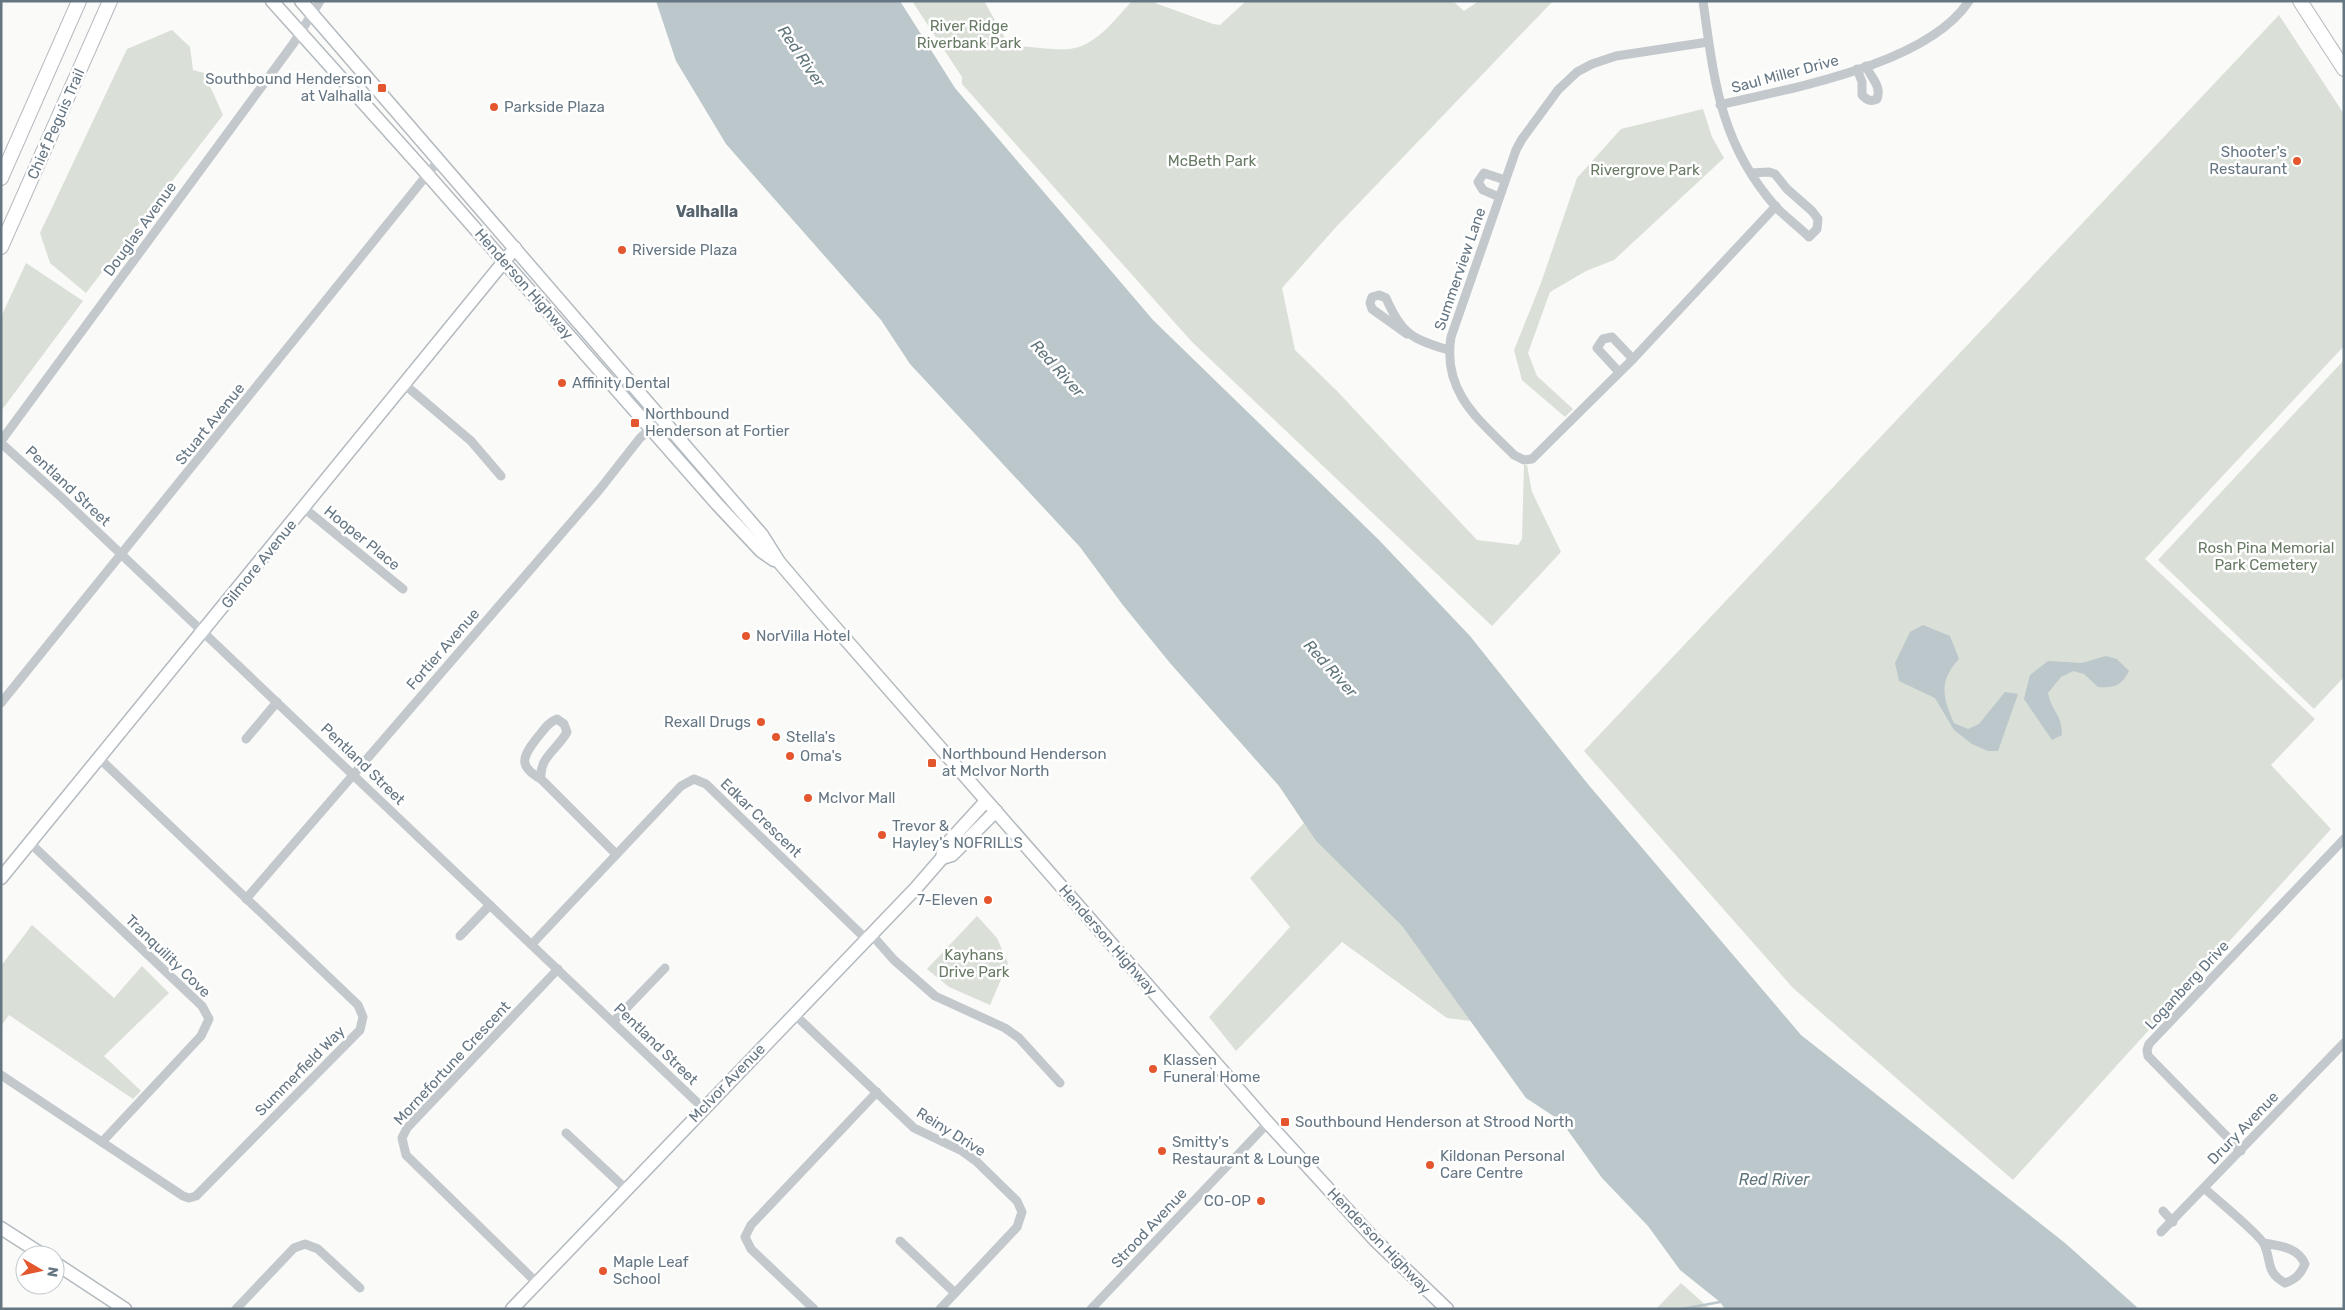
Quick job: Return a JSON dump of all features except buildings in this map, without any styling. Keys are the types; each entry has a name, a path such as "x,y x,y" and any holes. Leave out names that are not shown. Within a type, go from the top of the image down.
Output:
{"main road":[{"name":"Chief Peguis Trail","path":"1,178 80,1"},
{"name":"Chief Peguis Trail","path":"1,247 110,1"},
{"name":"Henderson Highway","path":"272,1 428,175 650,429 761,551 779,562"},
{"name":"Henderson Highway","path":"300,1 762,535 779,562 1268,1123 1375,1240 1446,1308"},
{"path":"2300,1 2344,69"},
{"name":"Gilmore Avenue","path":"1,878 203,633 515,248"},
{"name":"McIvor Avenue","path":"942,858 944,847 986,801"},
{"name":"McIvor Avenue","path":"512,1309 942,858 952,855 996,811"},
{"path":"1,1228 27,1245"},
{"path":"65,1270 125,1309"}],"street":[{"name":"Douglas Avenue","path":"1,442 300,33 320,1"},
{"path":"1703,1 1708,42 1720,105 1729,132 1751,173 1776,206 1809,236 1817,229 1818,220 1812,211 1787,189 1776,174 1769,172 1751,173"},
{"name":"Saul Miller Drive","path":"1720,105 1828,80 1862,68 1927,39 1943,28 1970,1"},
{"name":"Summerview Lane","path":"1708,42 1616,56 1592,64 1577,72 1558,90 1522,139 1451,337 1449,350 1453,379 1463,401 1514,455 1524,460 1532,459 1633,359 1776,206"},
{"name":"Stuart Avenue","path":"1,703 439,160"},
{"name":"Summerview Lane","path":"1500,197 1482,190 1478,182 1479,177 1484,173 1488,173 1506,180"},
{"path":"1407,334 1398,323 1386,298 1379,294 1372,297 1370,303 1372,309 1407,334 1449,350"},
{"path":"1620,372 1597,348 1603,339 1612,337 1633,359"},
{"path":"404,384 472,441 501,476"},
{"name":"Fortier Avenue","path":"246,899 650,429 662,419"},
{"name":"Pentland Street","path":"1,442 703,1108"},
{"name":"Hooper Place","path":"304,508 403,589"},
{"path":"246,739 277,702"},
{"path":"541,778 540,768 544,760 567,732 564,724 558,719 550,721 526,752 526,766 530,773 541,778 616,854"},
{"name":"Summerfield Way","path":"1,1075 182,1196 189,1198 196,1196 360,1030 363,1018 358,1005 100,759"},
{"name":"Edkar Crescent","path":"532,944 681,786 694,779 701,781 868,936"},
{"name":"Loganberg Drive","path":"2241,1151 2148,1056 2147,1050 2149,1044 2344,839"},
{"name":"Tranquility Cove","path":"30,843 202,1006 209,1020 201,1036 102,1142"},
{"path":"460,936 490,905"},
{"path":"868,936 935,996 1005,1028 1019,1038 1060,1083"},
{"path":"613,1022 665,968"},
{"name":"Mornefortune Crescent","path":"537,1283 406,1155 402,1138 407,1128 558,969"},
{"name":"Reiny Drive","path":"794,1014 914,1128 962,1151 1017,1201 1022,1212 1018,1227 940,1309"},
{"name":"Drury Avenue","path":"2161,1232 2173,1222 2344,1043"},
{"path":"814,1309 751,1249 745,1237 751,1224 876,1092"},
{"name":"Strood Avenue","path":"1091,1309 1268,1123"},
{"path":"566,1133 626,1189"},
{"path":"2204,1188 2264,1243 2292,1249 2301,1256 2305,1264 2301,1273 2294,1279 2285,1282 2275,1278 2270,1269 2264,1243"},
{"path":"2163,1211 2173,1222"},
{"path":"900,1241 955,1293"},
{"path":"236,1309 294,1248 305,1244 318,1249 360,1288"}],"green space":[{"name":"McBeth Park","path":"912,1 984,1 1009,45 1069,49 1092,41 1132,1 1154,1 1155,3 1220,25 1246,1 1453,1 1464,11 1479,1 1553,1 1336,227 1282,288 1295,350 1337,391 1477,540 1518,545 1522,539 1524,465 1527,465 1532,492 1561,552 1492,626 1192,342 962,84 962,77"},
{"path":"2279,15 2344,114 2344,346 2145,559 2315,719 2271,765 2331,829 2013,1180 1793,988 1584,751"},
{"path":"172,30 190,47 193,70 204,73 223,115 86,293 50,263 40,233 127,49"},
{"name":"Rivergrove Park","path":"1703,109 1712,137 1724,158 1614,260 1586,271 1550,292 1528,353 1537,376 1573,409 1565,417 1522,380 1514,350 1541,283 1577,178 1621,129"},
{"path":"26,263 83,301 1,411 1,317"},
{"name":"Rosh Pina Memorial Park Cemetery","path":"2344,360 2344,677 2314,709 2158,560"},
{"path":"1304,823 1316,841 1402,926 1471,1021 1447,1018 1342,942 1236,1051 1209,1017 1290,927 1250,878"},
{"name":"Kayhans Drive Park","path":"977,916 997,938 1008,963 990,1005 949,987 927,969"},
{"path":"32,925 114,998 142,966 169,993 104,1056 141,1091 133,1099 9,1015 1,1026 1,966"},
{"path":"1681,1283 1710,1309 1656,1309"}],"water":[{"name":"Red River","path":"656,1 900,1 955,88 1153,320 1379,540 1470,636 1587,783 1801,1035 2065,1243 2139,1309 1725,1309 1720,1302 1680,1270 1648,1226 1602,1178 1561,1121 1526,1098 1402,926 1316,841 1279,786 1170,663 1122,604 1080,547 910,364 881,320 726,144 676,61"},
{"path":"1923,625 1950,636 1959,659 1952,667 1945,682 1945,698 1954,723 1968,729 1979,724 2005,692 2018,694 1998,751 1988,751 1972,744 1954,730 1935,698 1899,681 1895,663 1910,632"},
{"path":"2106,656 2117,659 2129,671 2117,685 2098,687 2084,674 2073,671 2061,677 2048,693 2062,728 2062,735 2052,740 2024,699 2030,675 2048,661 2082,663"}],"waterway":[{"path":"1682,1309 1720,1302"}],"place":[{"name":"Southbound Henderson at Valhalla","path":"382,88"},
{"name":"Parkside Plaza","path":"494,107"},
{"name":"Shooter's Restaurant","path":"2297,161"},
{"name":"Riverside Plaza","path":"622,250"},
{"name":"Affinity Dental","path":"562,383"},
{"name":"Northbound Henderson at Fortier","path":"635,423"},
{"name":"NorVilla Hotel","path":"746,636"},
{"name":"Rexall Drugs","path":"761,722"},
{"name":"Stella's","path":"776,737"},
{"name":"Oma's","path":"790,756"},
{"name":"Northbound Henderson at McIvor North","path":"932,763"},
{"name":"McIvor Mall","path":"808,798"},
{"name":"Trevor & Hayley's NOFRILLS","path":"882,835"},
{"name":"7-Eleven","path":"988,900"},
{"name":"Klassen Funeral Home","path":"1153,1069"},
{"name":"Southbound Henderson at Strood North","path":"1285,1122"},
{"name":"Smitty's Restaurant & Lounge","path":"1162,1151"},
{"name":"Kildonan Personal Care Centre","path":"1430,1165"},
{"name":"CO-OP","path":"1261,1201"},
{"name":"Maple Leaf School","path":"603,1271"}],"district":[{"name":"Valhalla","path":"707,211"}],"park label":[{"name":"River Ridge Riverbank Park","path":"969,34"}]}
